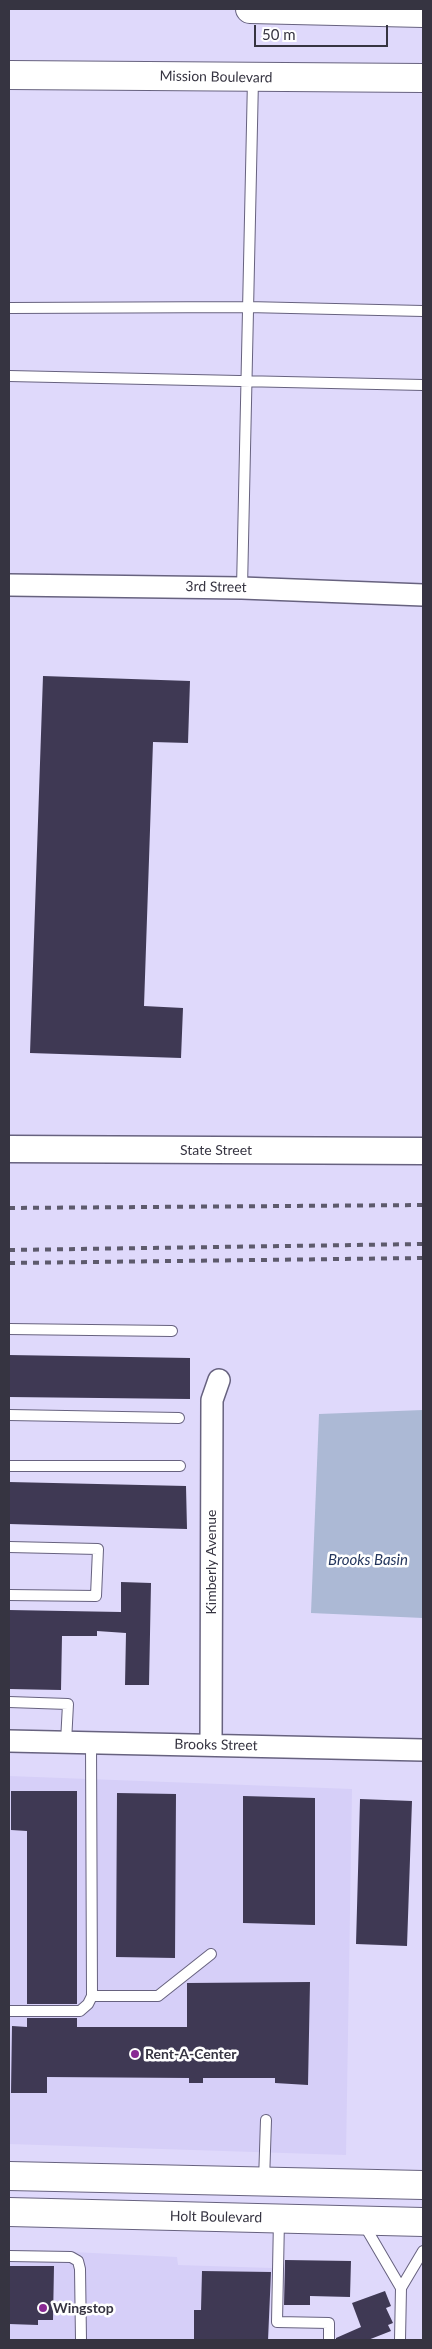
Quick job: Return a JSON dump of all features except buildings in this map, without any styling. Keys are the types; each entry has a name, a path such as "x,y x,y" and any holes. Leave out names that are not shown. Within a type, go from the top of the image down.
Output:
{"main road":[{"path":"250,9 367,10 423,13"},
{"name":"Mission Boulevard","path":"9,75 423,78"},
{"path":"9,2176 423,2185"},
{"name":"Holt Boulevard","path":"9,2212 423,2222"}],"street":[{"name":"3rd Street","path":"9,584 242,588 423,595"},
{"name":"State Street","path":"9,1149 423,1152"},
{"name":"Kimberly Avenue","path":"211,1745 212,1400 219,1380"},
{"name":"Brooks Street","path":"9,1741 423,1750"}],"lane":[{"path":"242,588 253,78"},
{"path":"9,308 247,307 423,311"},
{"path":"9,376 423,385"},
{"path":"9,1329 172,1331"},
{"path":"9,1415 179,1418"},
{"path":"9,1466 180,1466"},
{"path":"9,1547 98,1549 96,1596 9,1595"},
{"path":"9,1702 68,1704 66,1742"},
{"path":"9,2011 80,2011 88,2004 92,1996 91,1742"},
{"path":"92,1996 158,1996 211,1954"},
{"path":"264,2181 266,2120"},
{"path":"279,2218 277,2322 329,2323 329,2340"},
{"path":"361,2220 400,2288 400,2340"},
{"path":"400,2288 423,2251"},
{"path":"9,2256 71,2257 78,2261 80,2268 81,2340"}],"shaded area":[{"path":"9,1776 352,1789 346,2155 9,2144"},
{"path":"30,2250 177,2257 178,2265 272,2268 269,2340 9,2340 9,2251"}],"water":[{"name":"Brooks Basin","path":"423,1410 423,1618 311,1613 319,1414"}],"railway":[{"path":"9,1208 423,1205"},
{"path":"9,1250 423,1244"},
{"path":"9,1263 423,1258"}],"place":[{"name":"Rent-A-Center","path":"135,2054"},
{"name":"Wingstop","path":"43,2308"}]}
